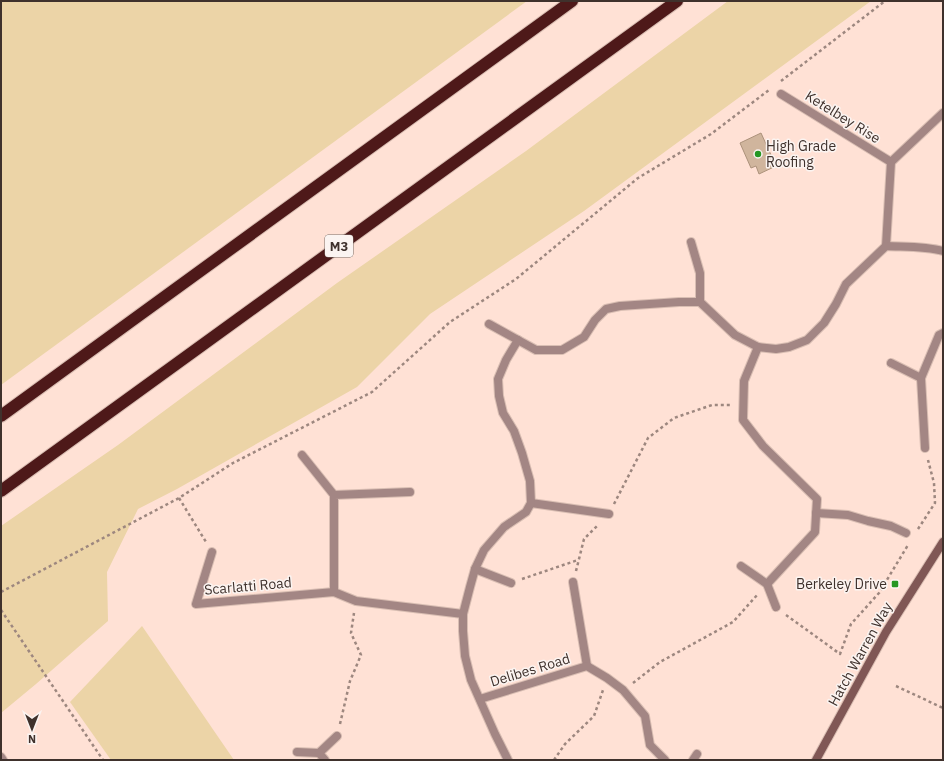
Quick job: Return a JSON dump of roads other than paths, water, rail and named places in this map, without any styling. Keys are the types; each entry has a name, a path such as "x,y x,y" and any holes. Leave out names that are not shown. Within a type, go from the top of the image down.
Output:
{"highway":[{"path":"1,416 572,1"},
{"name":"M3","path":"1,491 677,1"}],"street":[{"name":"Ketelbey Rise","path":"781,94 891,162"},
{"path":"489,324 536,350 562,350 584,337 595,320 606,309 620,306 700,302 735,335 758,347 776,349 789,347 807,340 824,323 846,284 886,246 891,162 943,113"},
{"path":"691,242 700,273 700,302"},
{"path":"886,246 920,247 943,251"},
{"path":"925,448 921,378 939,335 943,333"},
{"path":"508,760 471,680 465,656 463,614 475,568 484,550 504,527 526,512 531,502 530,481 522,453 514,431 503,413 499,396 498,379 506,360 518,340"},
{"path":"758,347 744,381 743,420 763,446 817,499 815,532 767,584"},
{"path":"891,363 921,378"},
{"path":"302,455 334,495 334,592"},
{"path":"334,495 410,492"},
{"path":"531,502 609,514"},
{"path":"816,513 848,515 891,526 906,532"},
{"name":"Hatch Warren Way","path":"816,760 886,632 943,542"},
{"name":"Scarlatti Road","path":"212,552 196,604 334,592 356,601 463,614"},
{"path":"741,566 767,584 776,607"},
{"path":"475,568 511,583"},
{"name":"Delibes Road","path":"573,582 587,666"},
{"name":"Delibes Road","path":"480,699 587,666 623,690 645,716 650,745 665,760"},
{"path":"297,752 319,753 337,736"},
{"path":"319,753 324,760"},
{"path":"1,757 4,760"}],"place":[{"name":"High Grade Roofing","path":"758,154"},
{"name":"Berkeley Drive","path":"895,584"}]}
